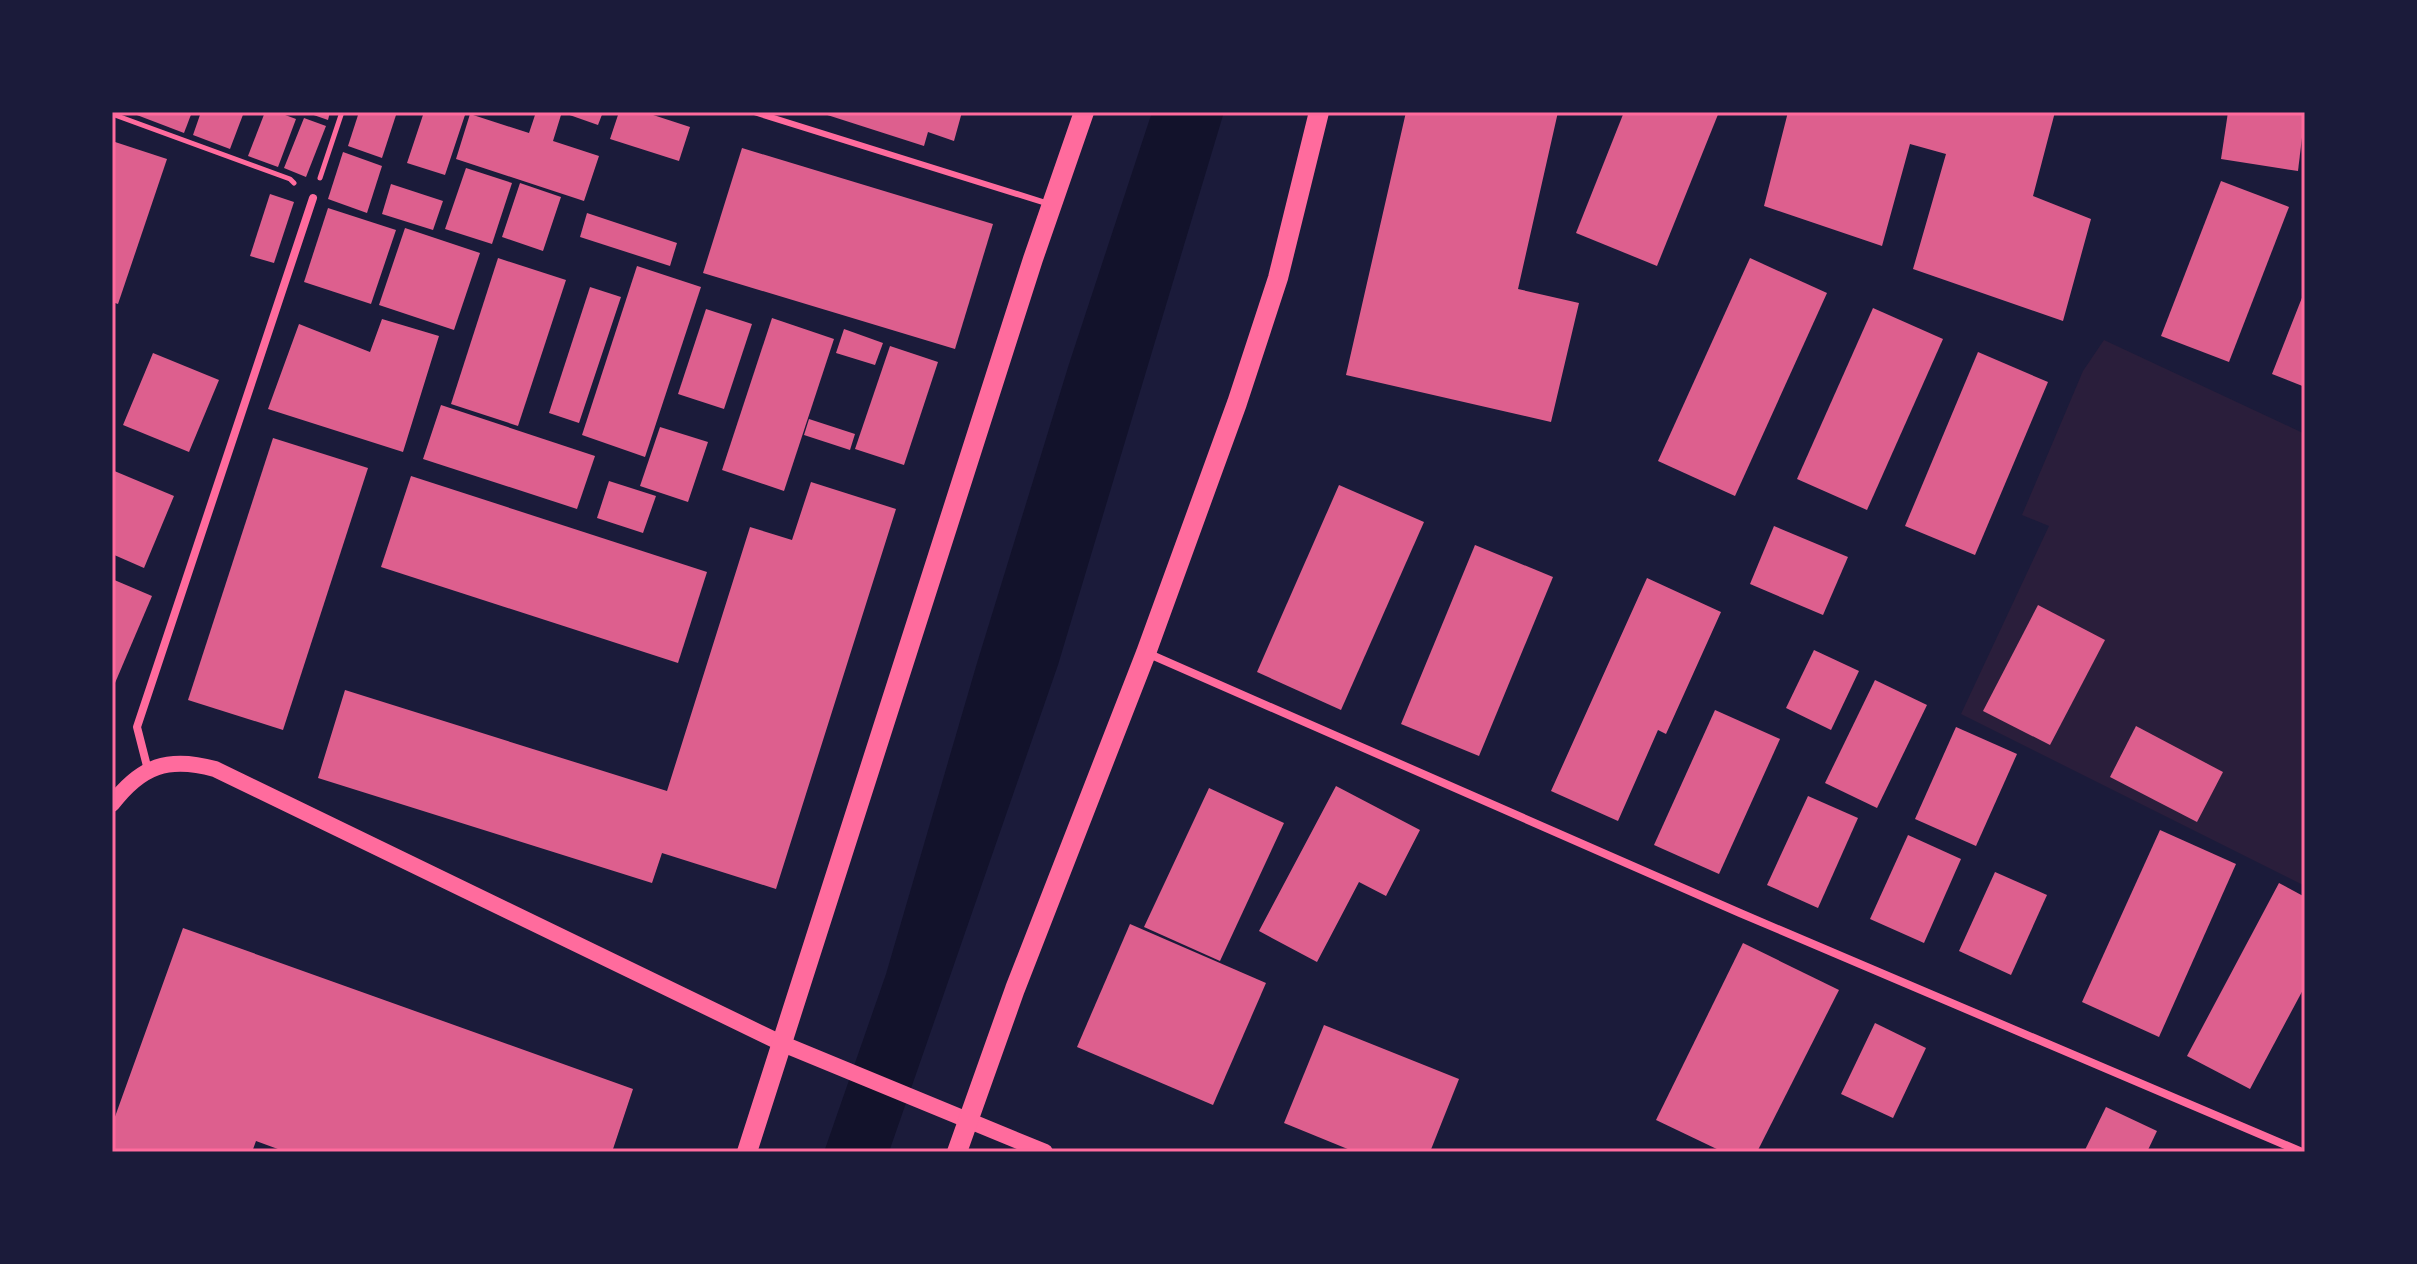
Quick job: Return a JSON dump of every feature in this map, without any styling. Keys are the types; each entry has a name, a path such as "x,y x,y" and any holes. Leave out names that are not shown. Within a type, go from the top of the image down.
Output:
{"main road":[{"path":"747,1152 1084,112"},
{"path":"957,1152 1015,989 1146,653 1232,418 1278,278 1319,112"},
{"path":"112,804 138,775 165,765 201,766 228,774 783,1044 1045,1152"}],"street":[{"path":"148,770 137,727 313,198"},
{"path":"1146,653 1740,913 2302,1152"}],"lane":[{"path":"754,112 1052,205"}],"path":[{"path":"112,114 290,179 313,198 342,112"}],"shaded area":[{"path":"1152,112 1224,112 1058,665 889,1152 824,1152 886,974 1069,364"},
{"path":"2104,340 2305,434 2305,886 1961,714 2049,526 2022,515 2083,371"}],"building":[{"path":"129,112 192,112 184,133"},
{"path":"201,112 244,112 230,149 193,135"},
{"path":"265,112 277,112 296,119 278,167 248,156"},
{"path":"305,112 330,112 328,120"},
{"path":"359,112 397,112 382,158 348,146"},
{"path":"424,112 466,112 445,175 407,163"},
{"path":"536,112 561,115 553,141 599,156 584,201 456,159 470,114 529,133"},
{"path":"561,112 603,112 598,125"},
{"path":"619,112 644,112 690,127 679,161 610,139"},
{"path":"818,112 962,112 954,141 928,132 924,146"},
{"path":"1406,112 1558,112 1518,289 1579,303 1551,422 1346,375"},
{"path":"1624,112 1719,112 1657,266 1576,233"},
{"path":"1788,112 2055,112 2033,196 2091,219 2063,321 1913,269 1946,154 1910,144 1882,246 1764,206"},
{"path":"2228,112 2305,112 2298,171 2221,159"},
{"path":"304,118 326,126 306,177 284,168"},
{"path":"112,141 167,159 118,304 112,302"},
{"path":"742,148 993,224 955,349 703,273"},
{"path":"343,152 382,166 367,213 328,199"},
{"path":"466,168 512,183 492,244 445,229"},
{"path":"2221,181 2289,207 2229,362 2161,336"},
{"path":"520,183 561,197 543,251 502,237"},
{"path":"391,184 443,201 433,230 382,214"},
{"path":"270,194 294,202 274,263 250,256"},
{"path":"328,208 396,230 371,304 304,282"},
{"path":"587,213 677,243 670,266 580,237"},
{"path":"405,228 480,253 454,330 379,305"},
{"path":"498,258 566,280 518,426 451,404"},
{"path":"1750,258 1827,293 1735,496 1658,461"},
{"path":"637,266 701,287 645,457 582,435"},
{"path":"590,287 621,297 579,423 549,413"},
{"path":"2305,290 2305,387 2272,374"},
{"path":"1873,308 1943,339 1867,510 1797,479"},
{"path":"706,309 752,324 724,409 678,394"},
{"path":"772,318 834,339 784,491 722,470"},
{"path":"382,319 439,336 403,452 268,409 299,324 370,352"},
{"path":"844,329 883,343 875,365 836,353"},
{"path":"890,346 938,362 904,465 855,449"},
{"path":"1978,352 2048,382 1975,555 1905,526"},
{"path":"153,353 219,380 189,452 123,425"},
{"path":"441,405 595,456 577,509 423,459"},
{"path":"809,419 855,434 850,450 804,435"},
{"path":"660,427 708,442 688,502 640,486"},
{"path":"273,438 368,468 283,730 188,700"},
{"path":"112,470 174,496 144,568 112,554"},
{"path":"411,476 707,572 678,663 381,567"},
{"path":"609,481 656,496 643,533 597,518"},
{"path":"811,482 896,509 776,889 662,853 652,883 318,778 345,690 667,791 750,527 792,540"},
{"path":"1339,485 1424,522 1341,710 1257,672"},
{"path":"1774,526 1848,557 1823,615 1750,584"},
{"path":"1475,545 1553,577 1479,756 1401,724"},
{"path":"1647,578 1721,612 1666,734 1658,730 1618,821 1551,791"},
{"path":"112,579 152,596 112,690"},
{"path":"2038,605 2105,640 2050,745 1983,711"},
{"path":"1814,650 1859,671 1831,730 1786,708"},
{"path":"1875,680 1927,705 1877,808 1825,783"},
{"path":"1715,710 1780,739 1719,874 1654,845"},
{"path":"2136,726 2223,772 2197,822 2110,777"},
{"path":"1956,727 2017,754 1976,846 1915,819"},
{"path":"1336,786 1420,830 1386,896 1359,882 1317,962 1259,931"},
{"path":"1209,788 1284,823 1220,961 1144,927"},
{"path":"1808,796 1858,818 1818,908 1767,885"},
{"path":"2160,830 2236,864 2159,1037 2082,1002"},
{"path":"1908,835 1961,859 1924,943 1870,919"},
{"path":"1995,872 2047,895 2011,975 1959,951"},
{"path":"2279,883 2305,897 2305,986 2250,1089 2187,1056"},
{"path":"1130,924 1266,983 1213,1105 1077,1047"},
{"path":"183,928 633,1089 612,1152 286,1152 256,1141 252,1152 112,1152 112,1125"},
{"path":"1743,943 1839,990 1757,1152 1723,1152 1656,1120"},
{"path":"1875,1023 1926,1048 1893,1118 1841,1094"},
{"path":"1324,1025 1459,1079 1430,1152 1355,1152 1284,1123"},
{"path":"2106,1107 2157,1131 2147,1152 2084,1152"}]}
